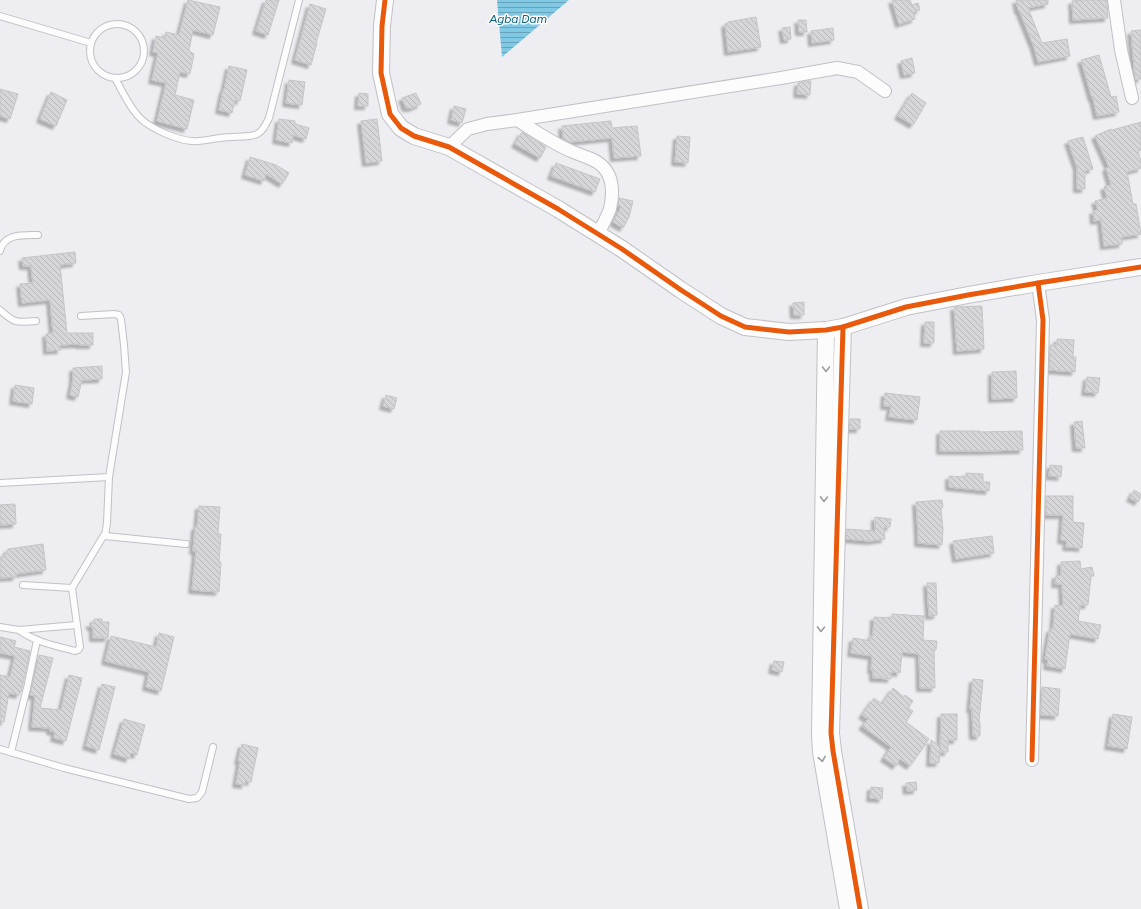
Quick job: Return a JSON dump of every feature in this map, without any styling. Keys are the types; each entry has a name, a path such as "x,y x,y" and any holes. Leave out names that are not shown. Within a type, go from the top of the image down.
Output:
{"street":[{"path":"385,0 382,26 381,72 390,114 400,128 414,136 449,147 558,209 721,316 745,327 789,332 826,330 843,327 906,307 1038,283 1141,267"},
{"path":"1114,0 1121,50 1132,98"},
{"path":"449,147 468,129 487,124 837,68 858,72 885,92"},
{"path":"517,120 571,151 596,162 605,169 611,180 612,196 609,210 598,234"},
{"path":"1032,760 1043,320 1038,283"},
{"path":"843,327 831,733 860,909"},
{"path":"826,330 820,734 821,752 848,909"}],"lane":[{"path":"115,78 128,102 140,118 159,131 197,142 234,136 248,137 259,134 269,118 299,0"},
{"path":"0,16 91,43"},
{"path":"123,24 131,27 142,39 144,55 142,63 131,75 123,78 115,78 107,77 100,73 95,67 91,59 91,43 94,36 107,25 123,24"},
{"path":"0,251 1,246 7,240 18,235 38,235"},
{"path":"0,310 11,320 21,322 36,321"},
{"path":"19,630 27,636 37,640 75,651 78,650 80,647 72,588 104,535 105,536 109,477 126,372 124,345 121,319 119,315 81,316"},
{"path":"0,484 109,477"},
{"path":"105,536 186,544"},
{"path":"23,585 72,588"},
{"path":"0,627 19,630 76,624"},
{"path":"11,752 37,640"},
{"path":"0,749 64,768 189,799 197,798 202,792 213,747"}],"water":[{"name":"Agba Dam","path":"497,0 569,0 502,57"}],"building":[{"path":"188,0 220,7 213,35 193,30 189,51 194,54 190,74 180,72 175,95 194,100 187,129 157,121 166,83 152,80 158,53 153,52 156,36 165,38 166,32 179,35"},
{"path":"266,0 279,0 268,35 256,31"},
{"path":"892,0 910,0 912,5 918,3 920,10 914,12 915,19 899,24"},
{"path":"1016,0 1048,0 1048,4 1028,8 1042,43 1067,39 1070,56 1038,62 1034,47 1018,10"},
{"path":"1107,0 1108,18 1073,20 1072,1"},
{"path":"310,4 326,9 311,65 295,60"},
{"path":"756,17 761,47 728,52 725,24 728,22"},
{"path":"798,20 806,20 807,32 799,32"},
{"path":"790,27 791,39 784,40 782,28"},
{"path":"833,28 834,40 812,43 811,31"},
{"path":"1141,30 1141,79 1135,79 1131,31"},
{"path":"1099,55 1111,97 1116,96 1119,112 1097,116 1081,60"},
{"path":"912,58 915,73 904,75 901,61"},
{"path":"229,66 247,70 240,101 235,100 232,113 219,110"},
{"path":"289,80 305,82 302,105 286,103"},
{"path":"811,81 810,95 797,94 798,83"},
{"path":"0,89 18,94 10,119 0,116"},
{"path":"51,92 67,100 56,126 40,119"},
{"path":"359,93 368,94 368,106 358,106"},
{"path":"416,93 421,104 412,108 406,108 402,98"},
{"path":"912,93 926,103 913,125 898,116"},
{"path":"454,106 466,109 462,123 451,120"},
{"path":"279,119 295,121 295,124 309,128 306,139 293,135 292,143 276,140"},
{"path":"377,119 382,161 366,163 361,121"},
{"path":"611,121 612,128 637,126 641,156 614,158 612,138 570,142 563,139 562,126"},
{"path":"1141,122 1141,150 1138,151 1141,168 1127,172 1133,204 1136,204 1141,234 1122,237 1122,244 1104,246 1101,220 1094,221 1093,211 1098,210 1095,201 1107,198 1104,187 1111,185 1106,168 1109,167 1095,136 1111,129 1112,130"},
{"path":"522,132 546,147 540,158 515,144"},
{"path":"677,136 690,137 688,163 675,162"},
{"path":"1083,137 1093,169 1085,171 1085,189 1077,189 1077,167 1068,141"},
{"path":"250,157 276,165 289,173 282,184 266,174 264,181 245,175"},
{"path":"556,163 600,179 595,192 551,176"},
{"path":"619,198 633,201 629,217 623,228 613,222 621,207 618,206"},
{"path":"75,252 76,263 60,265 67,333 93,333 93,345 60,345 61,350 47,351 46,334 53,333 50,300 22,303 20,284 33,283 31,266 23,266 22,258"},
{"path":"804,302 804,315 794,315 793,303"},
{"path":"982,306 984,349 957,351 954,307"},
{"path":"925,322 934,322 934,343 924,343"},
{"path":"1057,339 1074,340 1073,357 1076,357 1075,372 1049,370 1050,345 1057,345"},
{"path":"102,366 102,379 82,380 78,397 70,395 73,380 73,368"},
{"path":"1016,371 1017,398 992,399 992,372"},
{"path":"1087,377 1100,378 1098,393 1085,392"},
{"path":"15,385 34,388 32,404 13,401"},
{"path":"885,393 920,397 917,420 889,417 891,406 884,406"},
{"path":"386,395 397,398 394,409 383,406"},
{"path":"850,419 860,419 860,429 849,429"},
{"path":"1082,421 1085,448 1076,448 1074,422"},
{"path":"940,431 1022,431 1023,450 940,451"},
{"path":"1050,465 1062,466 1061,477 1049,476"},
{"path":"966,473 983,474 983,482 990,482 989,491 949,487 949,476 966,477"},
{"path":"1134,490 1141,494 1138,502 1130,498"},
{"path":"1046,496 1073,496 1073,522 1084,523 1082,548 1066,547 1067,541 1061,540 1063,515 1046,515"},
{"path":"942,500 942,545 918,543 916,502"},
{"path":"15,504 16,524 0,525 0,505"},
{"path":"199,506 220,507 218,534 221,534 219,592 192,590 196,551 193,551 195,527 197,527"},
{"path":"875,517 891,519 890,527 884,527 885,539 870,541 846,539 847,529 875,531"},
{"path":"992,536 994,553 956,559 953,541"},
{"path":"43,544 46,570 16,574 16,577 0,578 0,557 4,557 8,549"},
{"path":"1080,561 1081,569 1092,567 1094,576 1091,576 1088,605 1080,605 1078,621 1101,625 1098,639 1070,634 1065,669 1047,666 1048,660 1045,659 1050,629 1053,629 1055,605 1063,606 1062,584 1055,584 1056,575 1061,576 1061,562"},
{"path":"927,583 936,583 937,615 929,616"},
{"path":"892,614 924,616 923,640 937,641 936,650 934,650 935,688 920,688 919,654 902,652 900,673 891,672 891,679 873,678 873,670 871,670 872,656 851,653 853,638 870,641 870,636 873,636 874,617 892,618"},
{"path":"94,619 102,619 102,622 109,622 108,638 93,638 93,629 89,624 94,623"},
{"path":"159,633 174,637 161,691 146,687 149,672 105,661 111,636 156,647"},
{"path":"0,637 16,641 14,647 30,651 21,692 19,695 9,693 4,722 0,722 0,675 10,677 15,656 0,653"},
{"path":"39,655 53,658 40,708 61,710 69,675 82,678 66,741 54,738 55,732 50,731 50,728 32,727 35,696 30,695"},
{"path":"774,661 784,662 782,672 772,670"},
{"path":"973,679 983,680 979,722 980,736 973,736 972,709 970,709"},
{"path":"102,684 115,687 99,750 86,746"},
{"path":"1042,687 1060,689 1058,716 1041,715"},
{"path":"893,688 904,697 905,695 913,701 908,708 913,711 906,722 929,739 910,766 900,759 896,766 884,758 891,747 862,726 868,719 862,715 874,698 882,704"},
{"path":"941,714 957,714 957,740 948,740 948,752 940,752"},
{"path":"1113,714 1132,717 1127,749 1108,746"},
{"path":"124,719 145,725 137,755 131,753 129,759 114,754"},
{"path":"931,740 940,747 939,763 930,763"},
{"path":"242,744 258,748 251,782 245,781 245,785 236,784 240,761 238,761"},
{"path":"916,782 917,790 907,791 906,783"},
{"path":"871,787 883,788 882,799 870,798"}],"cycle path":[{"path":"385,0 382,26 381,73 390,114 401,128 414,136 449,147 558,209 622,249 721,316 745,327 789,332 826,330 843,327 906,307 1038,283 1141,267"},
{"path":"1032,760 1043,320 1038,283"},
{"path":"843,327 831,733 860,909"}]}
